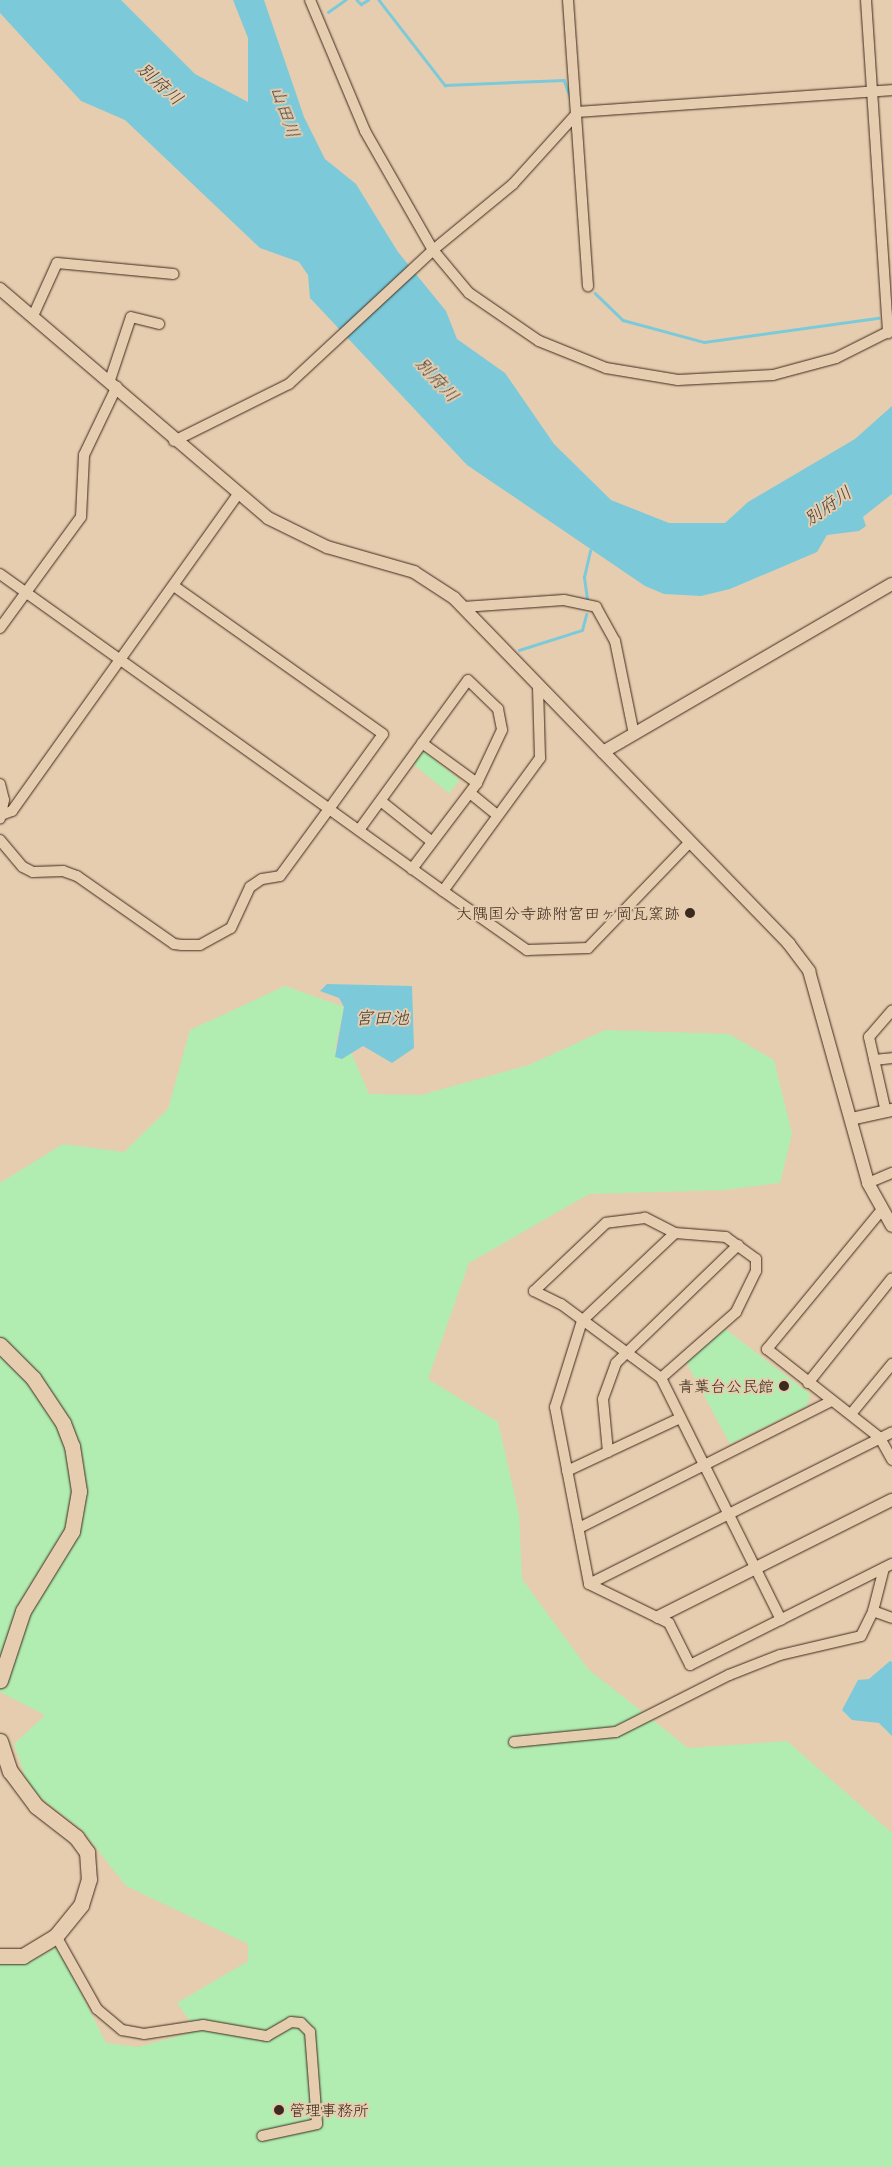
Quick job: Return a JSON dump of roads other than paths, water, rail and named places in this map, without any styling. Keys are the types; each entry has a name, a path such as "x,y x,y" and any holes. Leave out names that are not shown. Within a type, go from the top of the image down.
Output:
{"main road":[{"path":"0,1345 33,1378 63,1423 72,1446 79,1491 72,1531 23,1611 0,1680"},
{"path":"0,1741 10,1771 36,1806 76,1837 87,1852 90,1879 81,1905 56,1936 23,1956 0,1956"}],"street":[{"path":"310,0 365,131 433,250 469,293 540,341 606,368 678,380 773,375 836,358 890,332 866,0"},
{"path":"568,0 578,112 588,286"},
{"path":"174,441 289,384 342,334 420,266 433,250 513,184 578,112 892,90"},
{"path":"33,316 57,263 174,274"},
{"path":"0,289 113,383 174,441 237,494 296,534 414,572 463,607 789,944 809,970 868,1183 880,1212 892,1226"},
{"path":"0,628 27,594 81,517 84,454 113,383 132,317 160,324"},
{"path":"0,784 0,817 12,811 174,586 237,494"},
{"path":"0,574 527,950 588,948 689,842"},
{"path":"603,752 892,584"},
{"path":"0,840 8,854 34,872 70,873 174,944 200,945 231,928 255,882 280,876 383,734 174,586"},
{"path":"463,607 564,600 596,607 615,641 634,734"},
{"path":"359,830 382,802 468,680 498,709 502,730 477,783 431,841 412,869"},
{"path":"443,891 540,758 538,685"},
{"path":"422,744 477,783"},
{"path":"470,793 497,815"},
{"path":"382,802 431,841"},
{"path":"851,1119 889,1111 869,1037 892,1011"},
{"path":"874,1060 892,1058"},
{"path":"868,1183 892,1173"},
{"path":"880,1212 767,1349 880,1438 892,1460"},
{"path":"661,1378 736,1312 756,1271 756,1259 726,1237 675,1233 645,1218 606,1223 534,1291 582,1321 661,1378 781,1620"},
{"path":"589,1584 555,1407 582,1321 675,1233"},
{"path":"608,1452 603,1399 623,1352 738,1245"},
{"path":"808,1383 892,1278"},
{"path":"851,1414 892,1364"},
{"path":"579,1528 832,1401"},
{"path":"567,1472 680,1418"},
{"path":"589,1584 729,1516 892,1432"},
{"path":"658,1617 892,1500"},
{"path":"589,1584 669,1623 690,1665 888,1566"},
{"path":"514,1742 616,1732 729,1675 788,1652 861,1636 873,1611 888,1566"},
{"path":"873,1611 892,1618"},
{"path":"56,1936 98,2009 122,2030 144,2034 203,2025 267,2036 291,2022 301,2023 310,2032 317,2124 262,2136"}],"water":[{"path":"0,0 121,0 195,74 248,102 248,38 233,0 264,0 304,117 325,159 356,184 398,252 446,311 457,339 505,373 554,444 611,500 669,523 725,523 748,502 855,439 892,406 892,494 863,517 866,526 859,531 827,535 817,552 730,589 701,596 664,594 645,586 467,465 310,298 308,275 299,262 260,248 125,120 81,101 0,13"},
{"name":"宮田池","path":"327,984 412,986 414,1048 392,1063 363,1046 342,1059 335,1057 344,1007 339,998 320,991"},
{"path":"890,1661 892,1662 892,1736 879,1723 852,1720 842,1710 858,1680 869,1679"}],"waterway":[{"path":"328,12 345,0"},
{"path":"357,0 361,4 368,0"},
{"path":"379,0 445,85 564,80 571,98"},
{"path":"595,293 623,320 704,342 878,318"},
{"path":"587,599 584,577 590,551"},
{"path":"519,650 582,630 586,615"}],"place":[{"name":"大隅国分寺跡附宮田ヶ岡瓦窯跡","path":"690,913"},
{"name":"青葉台公民館","path":"784,1386"},
{"name":"管理事務所","path":"279,2110"}],"water label":[{"name":"別府川","path":"160,84"},
{"name":"山田川","path":"285,112"},
{"name":"別府川","path":"437,380"},
{"name":"別府川","path":"828,506"}]}
